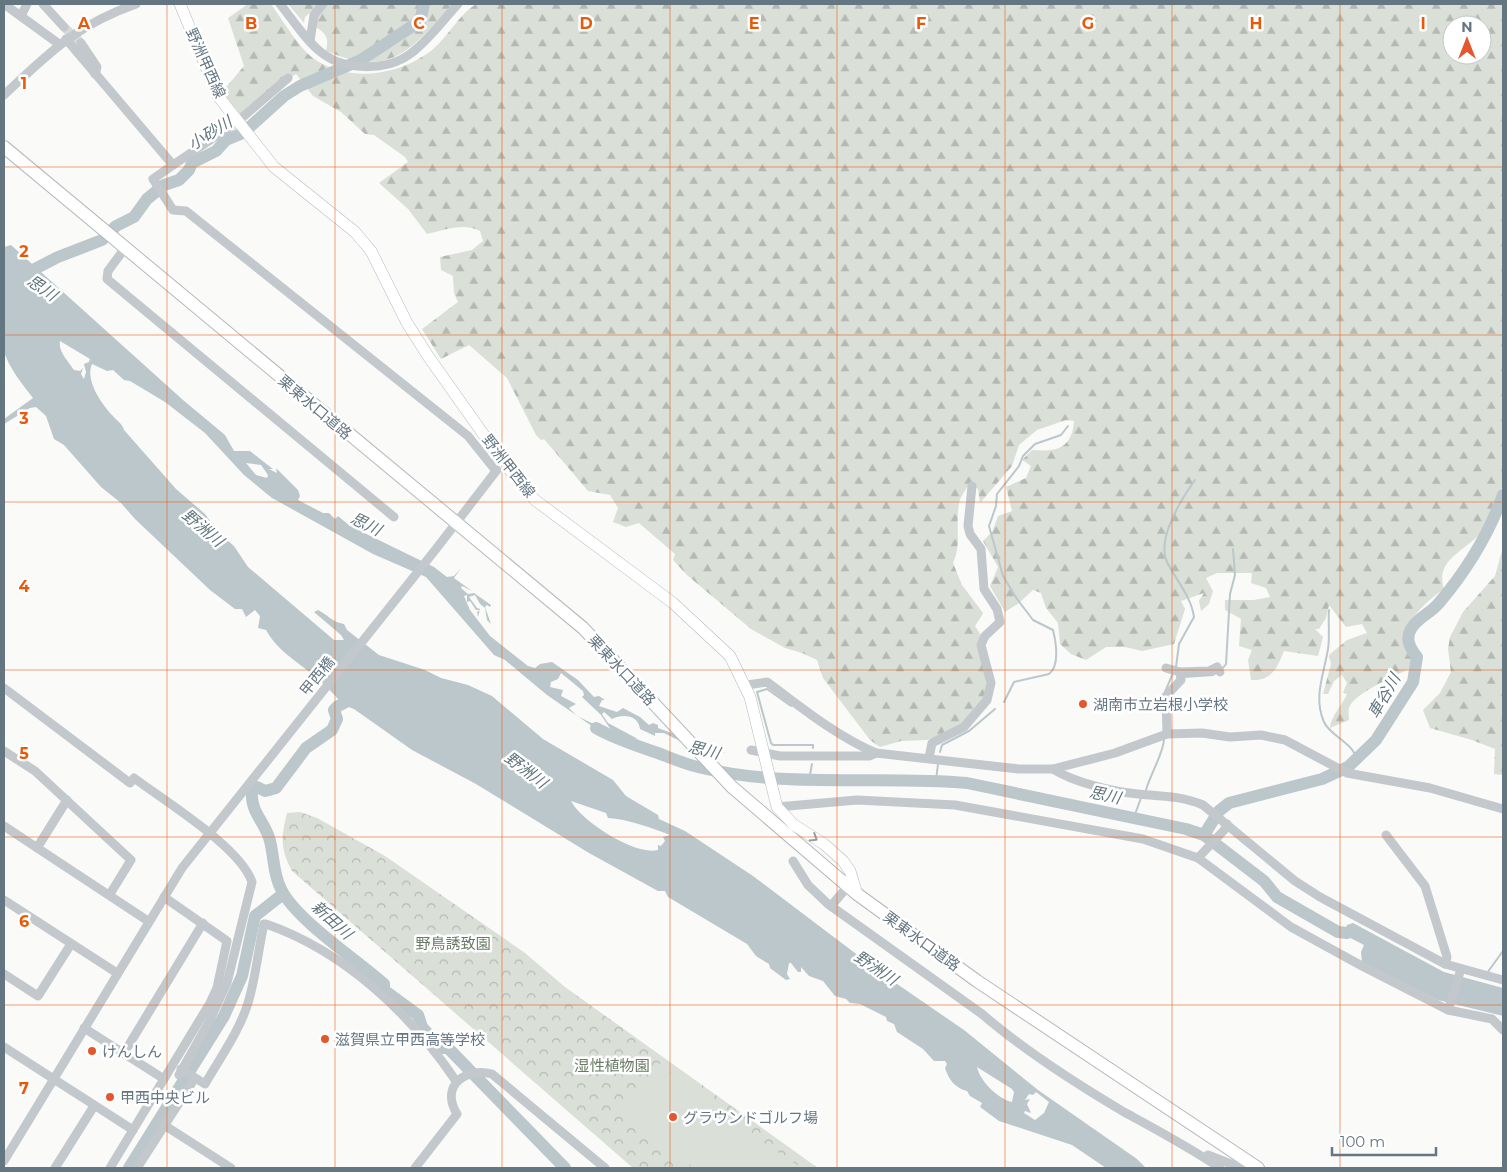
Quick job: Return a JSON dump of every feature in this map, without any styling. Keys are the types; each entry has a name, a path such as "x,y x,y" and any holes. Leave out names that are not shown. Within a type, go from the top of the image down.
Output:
{"highway":[{"name":"栗東水口道路","path":"4,147 583,628 676,728 748,801 852,890 977,981 1258,1168"}],"main road":[{"name":"野洲甲西線","path":"180,4 218,96 274,167 355,232 371,251 407,323 487,438 500,467 535,500 628,568 709,634 730,656 746,685 777,805 790,822 824,844 842,861 850,871 852,890"}],"street":[{"path":"4,4 62,42 96,74 172,165"},
{"path":"21,16 27,4"},
{"path":"43,4 64,27"},
{"path":"4,95 62,42 95,20 136,4"},
{"path":"280,4 322,53 337,61 365,67 379,65 410,54 458,4"},
{"path":"310,41 314,15 323,4"},
{"path":"81,43 97,67 96,74"},
{"path":"288,78 243,128 172,165 153,179 173,210 186,210 475,443 489,465 500,467"},
{"path":"125,248 108,270 107,280 394,517"},
{"path":"475,443 487,438"},
{"name":"甲西橋","path":"4,1162 148,920 182,868 500,467"},
{"path":"929,758 932,744 964,727 987,700 990,684 981,646 984,636 1000,622 1000,615 984,589 981,549 970,534 968,526 972,486"},
{"path":"1167,734 1166,696 1176,673 1209,671 1217,667 1219,671"},
{"path":"746,685 767,682 821,722 859,746 876,753 1019,769 1052,769 1115,753 1167,734 1202,733 1230,736 1274,736 1347,773 1430,788 1503,809"},
{"path":"4,688 130,783 134,778 239,859 248,870 252,882 227,983 209,1022 181,1071 205,1084 235,1033 251,991 264,924 266,924 298,935 315,945 376,990 409,1021 436,1052 456,1082"},
{"path":"751,750 780,756 818,757 869,756 876,753"},
{"path":"4,751 35,771 132,860 110,894"},
{"path":"1052,769 1064,776 1121,791 1189,799 1216,814 1227,826 1294,881 1460,971 1503,980"},
{"path":"37,848 67,800"},
{"path":"777,805 857,800 955,805 1143,839 1198,858 1291,927 1362,966 1449,1008 1492,1020 1503,1030"},
{"path":"4,826 148,920"},
{"path":"1198,858 1227,826"},
{"path":"1386,835 1425,886 1447,957 1446,964"},
{"path":"793,861 808,886 831,906 1078,1083 1193,1150 1220,1168"},
{"path":"831,906 852,890"},
{"path":"110,1168 217,988 228,941 164,897"},
{"path":"4,900 117,973"},
{"path":"124,1053 202,923"},
{"path":"4,974 38,996 71,944"},
{"path":"1449,1008 1460,971"},
{"path":"84,1028 164,1079"},
{"path":"4,1047 133,1130"},
{"path":"415,1168 457,1114 452,1105 451,1095 456,1082 468,1074 482,1071 492,1074 605,1168"},
{"path":"137,1168 194,1077"},
{"path":"55,1168 94,1106"},
{"path":"164,1125 230,1168"},
{"path":"1193,1150 1240,1168"},
{"path":"4,1162 12,1168"}],"green space":[{"path":"248,4 271,4 308,54 326,66 341,71 371,74 401,67 428,53 441,42 463,15 476,4 1503,4 1503,484 1497,502 1482,531 1448,563 1442,579 1444,589 1421,608 1408,627 1405,634 1419,665 1369,689 1353,702 1349,708 1349,720 1330,728 1332,719 1347,694 1343,693 1347,683 1342,675 1334,681 1328,694 1323,694 1331,664 1329,655 1347,640 1367,633 1362,624 1346,627 1329,605 1326,618 1319,629 1315,629 1323,637 1318,656 1284,651 1276,668 1269,676 1258,680 1251,680 1248,660 1252,650 1239,646 1241,619 1225,610 1225,600 1254,600 1270,597 1266,588 1251,583 1252,573 1217,573 1206,578 1213,591 1209,604 1201,611 1199,601 1204,593 1181,601 1185,609 1174,644 1142,651 1125,647 1106,647 1086,660 1071,654 1060,644 1058,623 1046,608 1041,593 1033,590 1019,603 1005,612 990,586 998,567 983,541 992,532 998,516 1012,511 1006,487 1026,478 1031,466 1022,460 1032,450 1048,450 1061,447 1070,438 1074,421 1066,420 1037,430 1019,445 1012,466 980,503 978,489 970,483 959,504 958,541 953,563 962,585 983,613 975,626 983,638 987,701 952,732 926,740 901,741 880,747 870,740 823,678 817,660 785,648 751,629 687,575 673,560 675,554 639,523 626,527 613,522 618,508 610,495 588,491 544,439 541,440 536,435 507,378 469,345 441,359 422,329 458,302 454,293 453,276 441,270 440,257 472,250 483,241 480,231 474,228 461,227 427,234 408,209 379,183 408,162 405,157 374,135 365,134 341,112 313,96 296,74 241,115 222,92 244,66 228,18"},
{"path":"288,4 321,4 305,17 304,23"},
{"path":"326,4 453,4 425,34 399,55 384,60 368,62 349,59 326,51 326,37 316,27 317,17"},
{"path":"1503,547 1503,775 1494,774 1495,749 1430,728 1423,710 1440,693 1451,672 1448,649 1450,637 1463,612 1495,576"},
{"path":"300,812 317,818 385,856 525,953 565,987 818,1168 633,1168 292,871 285,856 283,843 284,829 287,813"},
{"name":"グラウンドゴルフ場","path":"660,1063 715,1111 802,1168 691,1168 690,1164 682,1165 657,1138 618,1114 633,1094 651,1079"}],"water":[{"name":"野洲川","path":"11,245 183,400 225,435 234,451 250,451 273,469 269,469 277,473 276,468 298,490 300,496 298,500 323,513 329,513 335,519 338,516 350,526 434,567 447,577 454,576 461,568 454,578 472,591 462,586 461,588 468,594 474,593 491,605 490,607 487,605 485,607 491,624 487,620 485,608 480,604 475,595 469,597 480,610 476,610 470,601 467,602 467,595 464,596 470,610 490,636 528,666 535,668 540,664 552,662 578,680 594,697 599,696 605,700 602,700 599,706 617,712 623,708 640,717 649,725 653,723 658,725 658,728 726,753 684,743 664,733 655,733 655,736 640,729 636,720 629,716 620,716 612,719 604,712 602,714 608,723 638,739 631,738 633,743 627,738 620,739 601,715 582,697 584,695 583,691 561,673 558,679 551,682 550,687 563,690 561,696 576,704 569,708 576,715 547,695 505,660 494,655 426,577 373,554 272,498 244,475 205,433 165,402 130,381 124,380 113,370 107,371 92,364 90,370 95,391 124,430 176,489 205,514 219,533 234,546 248,567 334,640 344,640 341,635 314,612 318,610 333,620 344,624 347,630 379,655 425,670 441,678 468,685 492,696 543,739 613,780 626,796 658,815 659,819 685,831 753,876 884,975 964,1030 1038,1090 1137,1159 1146,1168 1106,1168 1072,1145 999,1121 980,1107 982,1103 953,1083 945,1068 947,1064 945,1061 934,1061 923,1049 897,1032 894,1024 887,1021 886,1017 860,1004 850,1003 846,999 835,996 823,981 809,976 801,967 801,972 798,972 791,963 789,963 787,974 790,979 786,980 770,968 769,964 756,956 747,944 668,897 665,891 658,891 589,853 476,784 412,750 354,709 346,706 341,708 351,702 351,699 338,699 318,679 283,651 266,630 258,628 260,616 255,610 246,617 242,609 235,609 210,590 135,519 121,503 101,487 64,445 54,439 46,416 36,407 30,408 4,424 4,419 33,398 13,370 4,352 4,247","holes":["60,341 90,359 89,362 84,364 86,372 84,379 81,374 83,368 80,371 74,370 64,356","246,463 261,465 268,475 267,478 256,475","571,801 606,813 608,818 631,822 670,835 663,837 665,841 661,846 658,845 658,850 636,848 597,827","977,1067 1012,1089 1014,1092 1012,1102 1001,1097 982,1078","1036,1092 1049,1102 1044,1113 1035,1120 1024,1113 1025,1111 1031,1113 1027,1104 1030,1099 1025,1100 1029,1094 1033,1095"]},
{"path":"340,708 341,724 339,724 337,710"},
{"path":"578,717 600,727 603,732 610,735 602,733"},
{"path":"1353,923 1444,972 1503,988 1503,1016 1438,1000 1362,962 1361,952 1364,945 1331,928 1345,930 1347,925"}],"waterway":[{"name":"小砂川","path":"23,275 58,257 102,240 116,226 134,217 147,199 164,185 179,180 189,170 192,163 216,151 226,140 243,133 284,96 300,86 361,60 420,21 424,4"},
{"path":"1004,702 1014,682 1049,674 1055,665 1056,647 1053,630 1033,620 1003,576 989,526 996,506 997,494 1019,466 1023,456 1035,444 1061,435 1068,426"},
{"path":"1176,667 1179,644 1194,617 1187,595 1167,562 1165,542 1172,519 1195,480"},
{"name":"車谷川","path":"1204,835 1219,811 1229,803 1322,779 1348,767 1376,740 1413,682 1417,657 1409,643 1408,636 1411,629 1439,603 1468,565 1491,525 1503,495"},
{"path":"1222,669 1226,664 1230,594 1235,575 1233,549"},
{"path":"1329,610 1329,644 1320,686 1319,704 1327,727 1351,748 1356,759"},
{"path":"1183,677 1213,675 1218,672"},
{"path":"1165,692 1173,673"},
{"path":"791,706 767,689 757,692 771,743 773,745 813,745 813,748"},
{"name":"新田川","path":"361,690 360,695 334,710 337,719 332,730 306,748 276,788 265,791 257,787 252,792 253,806 270,841 278,883 299,913 384,984 384,990 418,1015 422,1027 441,1048 448,1048 565,1168"},
{"path":"940,752 942,745 969,731 995,709"},
{"name":"思川","path":"596,728 625,742 687,764 731,774 798,780 900,780 967,783 1186,829 1204,835 1264,881 1277,897 1338,932 1347,933"},
{"path":"1146,790 1162,750 1164,739"},
{"path":"809,780 812,764"},
{"path":"936,780 938,764"},
{"path":"1134,817 1141,798"},
{"path":"129,1168 224,1016 242,976 255,916 283,894"},
{"path":"1487,973 1503,951"}],"tunnel":[{"path":"64,27 81,43"}],"place":[{"name":"湖南市立岩根小学校","path":"1083,704"},
{"name":"滋賀県立甲西高等学校","path":"325,1039"},
{"name":"けんしん","path":"92,1051"},
{"name":"甲西中央ビル","path":"110,1097"},
{"name":"グラウンドゴルフ場","path":"673,1117"}],"park label":[{"name":"野鳥誘致園","path":"453,943"},
{"name":"湿性植物園","path":"612,1065"}]}
